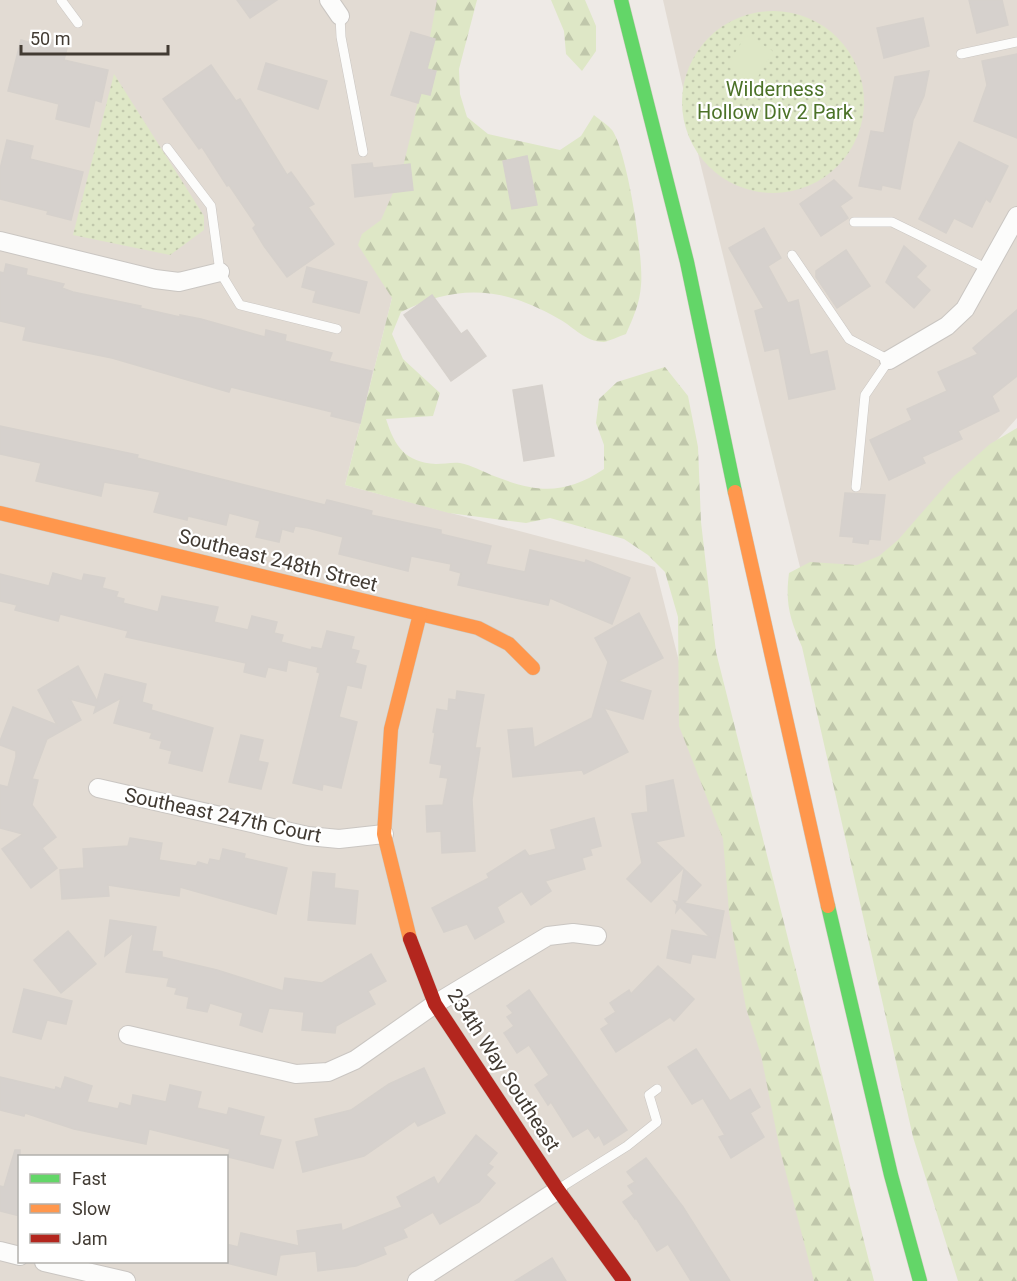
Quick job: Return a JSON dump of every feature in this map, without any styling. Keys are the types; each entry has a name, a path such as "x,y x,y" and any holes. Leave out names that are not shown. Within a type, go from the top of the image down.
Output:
{"main road":[{"path":"621,0 687,262 736,498 822,881 891,1175 920,1281"},
{"name":"Southeast 248th Street","path":"0,513 478,628 503,638 520,650 533,668"},
{"name":"234th Way Southeast","path":"420,614 391,729 384,834 406,929 435,1004 558,1190 624,1281"}],"street":[{"path":"329,0 340,16"},
{"path":"889,360 946,326 965,309 1017,216"},
{"path":"0,241 155,279 179,282 220,272"},
{"name":"Southeast 247th Court","path":"98,788 308,836 339,838 384,834"},
{"path":"128,1035 296,1074 328,1071 355,1060 435,1004 548,936 573,933 597,936"},
{"path":"417,1281 558,1190"},
{"path":"0,1251 18,1256"},
{"path":"48,1263 124,1281"}],"lane":[{"path":"61,0 78,23"},
{"path":"340,16 341,37 363,152"},
{"path":"961,54 1017,42"},
{"path":"167,148 211,206 220,272 240,305 337,329"},
{"path":"854,222 892,222 988,269"},
{"path":"792,255 849,339 889,360 865,395 856,487"},
{"path":"558,1190 627,1146 657,1122 649,1095 657,1089"}],"shaded area":[{"path":"0,0 461,0 392,298 345,485 655,567 759,976 844,1281 0,1281"},
{"path":"663,0 1017,0 1017,418 818,640 699,158"}],"green space":[{"path":"437,0 477,0 459,69 460,94 467,117 488,134 560,150 581,136 594,115 612,130 618,141 629,181 640,253 640,292 636,310 626,334 604,342 585,337 539,308 500,295 462,293 442,296 401,312 392,334 403,359 440,393 433,416 386,419 398,445 416,460 436,464 460,463 509,482 550,489 576,483 604,469 604,445 596,423 599,399 617,382 665,367 688,396 698,447 701,522 716,652 874,1281 814,1281 780,1150 761,1055 746,1008 729,912 723,839 679,726 678,617 665,572 648,555 624,539 550,518 526,523 449,513 345,485 392,298 358,245 362,234 381,220 401,175 413,126"},
{"path":"551,0 585,0 596,26 596,51 582,71 566,54 564,31"},
{"name":"Wilderness Hollow Div 2 Park","path":"773,11 808,18 837,38 857,67 864,102 857,137 837,166 808,186 773,193 738,186 709,166 689,137 682,102 689,67 709,38 738,18"},
{"path":"746,35 773,51 755,82 727,66"},
{"path":"114,74 204,216 204,230 170,255 73,235"},
{"path":"1017,428 1017,1281 958,1281 913,1137 802,647 789,611 788,584 789,573 810,562 857,565 879,556 898,540 953,477 990,444"}],"building":[{"path":"237,0 277,0 250,18"},
{"path":"969,0 1002,0 1008,25 977,33"},
{"path":"923,18 929,46 884,58 877,28"},
{"path":"411,32 435,39 427,69 436,71 430,95 421,93 418,103 391,95"},
{"path":"48,39 68,44 64,60 108,70 101,102 95,100 89,127 56,119 59,104 8,91 21,40 46,47"},
{"path":"1017,54 1017,138 974,121 987,85 982,61"},
{"path":"266,63 327,81 318,109 258,89"},
{"path":"211,65 236,101 240,99 287,175 291,172 314,204 308,207 334,244 287,277 264,246 253,228 256,225 229,185 227,186 202,147 199,149 163,99"},
{"path":"929,71 924,96 913,120 900,189 882,185 881,190 859,186 871,131 884,133 895,77"},
{"path":"7,140 33,146 30,159 83,172 71,220 47,214 48,211 0,199 0,169"},
{"path":"959,142 1008,166 990,202 986,199 972,227 954,218 946,233 919,219"},
{"path":"527,156 537,205 512,209 503,161"},
{"path":"372,163 373,168 410,164 413,190 355,197 352,165"},
{"path":"834,180 852,198 840,206 848,218 821,236 800,204"},
{"path":"764,228 781,258 768,266 788,303 798,300 810,355 827,351 835,389 789,399 779,348 765,351 755,311 764,308 729,248"},
{"path":"904,246 926,266 916,277 930,290 914,308 886,282"},
{"path":"846,250 870,286 837,308 816,277 816,271"},
{"path":"6,264 27,269 26,275 64,284 62,288 73,292 141,306 140,308 180,317 180,315 201,319 265,337 266,330 286,335 285,341 332,353 329,361 372,371 360,423 331,416 332,412 231,387 229,392 112,358 23,340 26,327 0,321 0,272 4,273"},
{"path":"307,267 367,282 359,313 313,302 316,291 302,287"},
{"path":"432,295 461,334 467,330 486,356 451,381 404,315"},
{"path":"1017,310 1017,376 992,396 999,411 958,431 962,439 922,457 925,463 889,480 870,440 912,420 907,409 947,391 938,372 978,354 973,348"},
{"path":"542,385 554,456 524,461 513,390"},
{"path":"0,426 138,455 137,458 325,505 327,500 372,511 371,515 441,530 441,534 491,546 486,564 525,572 530,550 585,563 586,560 630,578 612,624 550,598 548,605 458,585 461,573 450,570 451,564 411,556 408,571 339,554 343,537 308,528 295,526 293,532 282,529 279,542 256,537 260,521 229,513 226,525 188,516 187,520 154,512 160,492 104,482 101,496 36,481 41,463 0,454"},
{"path":"845,493 885,495 880,540 869,539 868,544 853,542 854,537 840,536"},
{"path":"53,573 82,581 84,574 105,578 102,588 118,592 116,597 124,599 123,603 158,612 162,596 218,607 214,622 248,630 252,616 277,622 274,633 283,635 281,642 311,650 312,647 322,649 327,631 354,637 351,649 359,651 355,663 366,666 361,688 347,685 339,717 357,722 341,788 323,784 322,790 293,783 320,673 317,672 318,667 288,660 286,671 268,667 265,677 244,672 246,663 126,637 128,631 60,614 58,621 15,610 17,605 0,601 0,574 49,586"},
{"path":"639,613 663,658 618,681 651,691 643,719 604,708 628,752 584,774 582,770 513,777 508,730 532,728 534,748 592,718 608,662 595,638"},
{"path":"78,666 97,701 105,674 146,684 142,702 152,705 151,710 213,728 202,771 169,763 172,751 160,748 162,741 150,738 152,733 114,723 121,698 94,713 96,706 70,699 81,720 47,739 32,779 38,780 32,805 56,837 42,848 57,868 31,888 2,849 23,834 0,828 0,785 8,787 16,751 0,745 0,741 13,707 57,725 38,690"},
{"path":"457,691 484,695 475,748 480,748 472,800 475,851 442,853 441,831 427,832 426,806 443,805 448,778 440,777 442,765 430,763 435,733 433,732 437,709 448,711 449,699 456,700"},
{"path":"241,735 263,740 258,761 268,763 261,789 229,782"},
{"path":"673,780 684,836 655,842 683,868 651,902 627,879 642,863 632,814 648,812 646,786"},
{"path":"594,818 601,846 590,849 592,855 582,858 585,869 545,881 551,891 531,905 522,891 497,907 504,922 475,939 467,924 444,932 432,908 489,878 487,874 525,850 529,856 556,849 551,830"},
{"path":"130,838 162,843 159,860 196,866 198,862 208,865 210,859 220,861 223,849 245,854 244,858 287,868 276,914 180,887 179,896 108,885 109,896 62,899 60,870 84,868 83,849 128,846"},
{"path":"684,869 701,885 684,903 724,911 715,958 692,954 690,963 667,958 672,930 710,937 680,907 676,912 677,905 674,901 678,902"},
{"path":"313,872 335,874 334,888 358,891 355,924 308,920"},
{"path":"110,920 156,927 152,951 162,952 162,957 217,970 283,991 285,978 322,983 371,954 386,981 368,991 375,1004 336,1026 335,1033 302,1030 304,1012 269,1008 262,1032 240,1025 243,1013 210,1003 207,1012 187,1008 189,997 175,994 177,988 167,986 169,978 126,972 133,933 105,956"},
{"path":"68,931 96,964 61,993 34,960"},
{"path":"658,966 694,999 674,1021 670,1017 616,1052 601,1029 609,1024 605,1019 616,1012 610,1003 629,990 631,994"},
{"path":"24,989 72,1001 66,1024 47,1020 41,1039 13,1032"},
{"path":"529,990 627,1130 604,1145 599,1135 595,1138 588,1128 573,1137 551,1102 548,1105 535,1085 549,1075 529,1045 517,1053 504,1033 514,1026 507,1017 513,1013 507,1006"},
{"path":"696,1049 730,1101 750,1089 760,1107 750,1113 764,1137 731,1158 719,1137 725,1135 703,1098 692,1104 668,1067"},
{"path":"424,1068 445,1113 418,1126 415,1121 364,1156 303,1172 296,1142 319,1136 315,1119 351,1110 389,1084"},
{"path":"0,1077 55,1090 56,1087 61,1089 65,1077 92,1086 87,1102 118,1109 120,1103 131,1106 133,1095 166,1102 170,1085 201,1092 197,1108 227,1115 229,1108 264,1117 259,1135 281,1140 273,1168 228,1157 230,1149 149,1129 146,1144 74,1129 25,1113 24,1116 0,1110"},
{"path":"476,1135 497,1153 488,1164 493,1167 486,1175 495,1183 479,1202 440,1224 433,1212 403,1229 407,1237 383,1247 386,1254 356,1266 318,1271 316,1251 280,1255 276,1275 226,1263 228,1263 228,1244 238,1247 241,1233 299,1246 297,1231 341,1224 342,1231 402,1207 397,1197 434,1177 438,1185"},
{"path":"15,1150 20,1150 20,1155 18,1155 18,1216 0,1211 0,1186 4,1187"},
{"path":"646,1158 683,1207 730,1281 691,1281 668,1244 657,1251 623,1202 634,1194 628,1186 635,1182 627,1172"},
{"path":"552,1258 566,1281 515,1281"}],"traffic: fast":[{"path":"621,0 687,262 735,492"},
{"path":"828,906 891,1175 920,1281"}],"traffic: slow":[{"path":"735,492 828,906"},
{"path":"0,513 478,628 509,644 533,668"},
{"path":"410,939 384,834 391,729 420,614"}],"traffic: jam":[{"path":"410,939 435,1004 558,1190 624,1281"}]}
